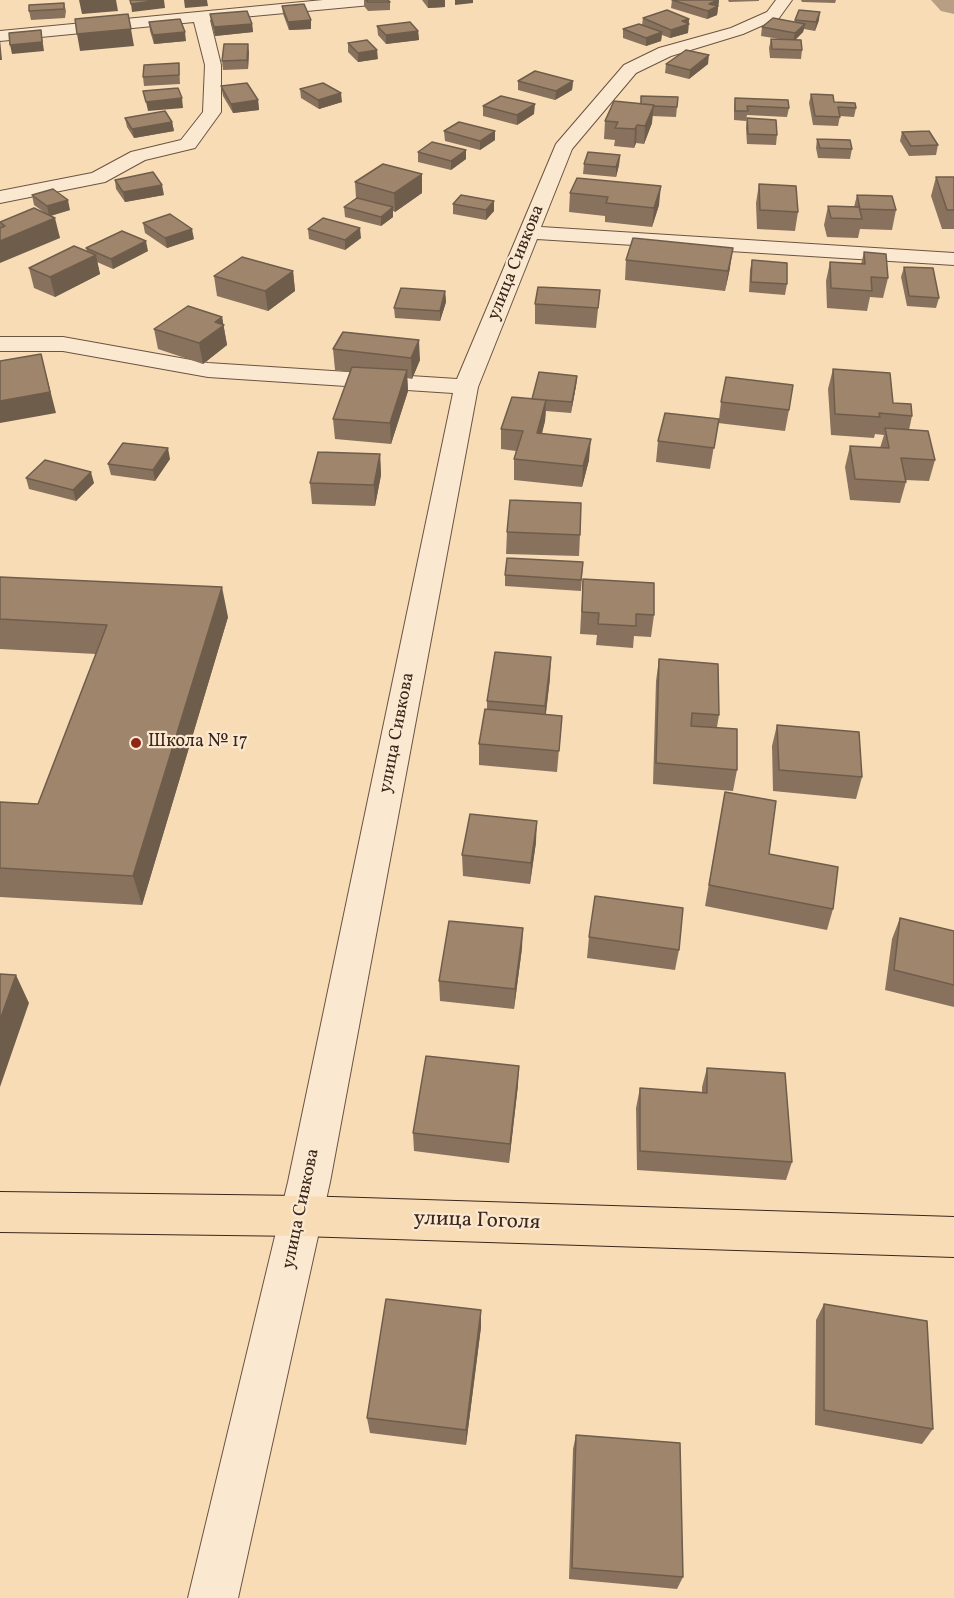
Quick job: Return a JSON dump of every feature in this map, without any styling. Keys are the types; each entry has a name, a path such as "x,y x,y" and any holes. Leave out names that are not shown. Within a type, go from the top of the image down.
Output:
{"main road":[{"name":"улица Гоголя","path":"0,1212 301,1216 954,1237"}],"street":[{"path":"0,36 371,0"},
{"name":"улица Сивкова","path":"213,1598 301,1216 466,387 563,148 630,69 665,52 737,31 764,19 772,15 784,0"},
{"path":"0,197 98,178 138,156 188,144 212,112 213,65 201,17"},
{"path":"529,232 954,260"},
{"path":"0,344 63,344 208,370 466,387"}],"building":[{"path":"130,0 160,0 131,4"},
{"path":"366,0 388,0 390,2 368,2"},
{"path":"672,0 718,0 709,4 718,6 708,11"},
{"path":"64,3 64,9 29,11 29,5"},
{"path":"304,4 311,20 288,22 282,6"},
{"path":"667,10 689,19 682,21 689,24 671,30 643,18"},
{"path":"799,10 820,12 816,22 795,20"},
{"path":"247,11 252,24 214,27 210,14"},
{"path":"128,14 131,29 77,34 75,19"},
{"path":"773,18 805,24 795,33 762,27"},
{"path":"180,19 185,32 153,35 149,22"},
{"path":"410,22 418,31 386,35 377,26"},
{"path":"639,24 662,32 646,38 623,29"},
{"path":"41,30 42,42 10,45 9,33"},
{"path":"771,39 801,40 802,50 772,49"},
{"path":"367,40 377,50 358,53 348,43"},
{"path":"224,44 248,44 247,60 222,61"},
{"path":"686,50 709,55 690,70 666,64"},
{"path":"179,63 179,75 143,77 144,65"},
{"path":"535,71 573,81 556,91 518,81"},
{"path":"247,83 258,100 231,104 221,86"},
{"path":"323,83 341,93 318,100 300,89"},
{"path":"178,88 182,98 146,102 143,91"},
{"path":"811,94 833,95 834,102 855,103 856,108 838,107 840,117 815,116"},
{"path":"501,96 535,104 517,115 483,106"},
{"path":"641,96 678,97 677,107 641,104"},
{"path":"735,98 788,100 789,108 747,106 748,111 735,111"},
{"path":"614,101 654,105 645,126 637,125 635,129 615,128 618,122 605,121"},
{"path":"165,111 172,122 132,129 125,118"},
{"path":"747,118 776,120 777,135 748,134"},
{"path":"459,122 495,131 480,141 444,131"},
{"path":"929,131 938,145 911,146 902,132"},
{"path":"817,139 850,140 852,149 820,148"},
{"path":"432,142 466,150 451,161 418,152"},
{"path":"588,152 620,155 616,167 584,164"},
{"path":"383,164 422,174 394,193 355,182"},
{"path":"153,172 162,185 123,192 115,180"},
{"path":"936,177 954,177 954,210 947,210"},
{"path":"577,178 661,186 654,208 606,203 608,197 570,193"},
{"path":"759,184 796,186 798,212 760,210"},
{"path":"53,189 68,200 47,206 32,195"},
{"path":"461,195 494,201 486,210 453,204"},
{"path":"857,195 892,196 896,210 860,209"},
{"path":"357,198 393,207 381,217 344,207"},
{"path":"828,206 859,207 862,219 831,218"},
{"path":"34,208 55,218 0,241 0,228 5,226 0,222"},
{"path":"170,214 192,229 165,238 143,223"},
{"path":"323,218 360,228 345,240 308,229"},
{"path":"122,231 146,241 111,259 86,248"},
{"path":"633,238 733,248 728,271 626,260"},
{"path":"74,246 96,255 50,277 29,268"},
{"path":"864,252 886,254 888,278 871,277 872,291 831,288 830,262 865,264"},
{"path":"242,257 293,271 265,291 214,276"},
{"path":"752,260 787,263 787,284 751,282"},
{"path":"904,267 933,268 939,298 909,296"},
{"path":"538,287 600,290 598,308 535,304"},
{"path":"401,288 445,291 440,311 394,308"},
{"path":"188,306 222,317 215,322 224,325 199,343 154,329"},
{"path":"343,332 419,340 411,358 333,349"},
{"path":"41,354 50,392 0,401 0,361"},
{"path":"352,367 407,370 390,423 333,419"},
{"path":"833,369 890,373 893,403 911,404 912,416 879,413 880,417 835,414"},
{"path":"539,372 577,376 572,402 532,399"},
{"path":"726,377 793,385 789,410 721,402"},
{"path":"512,397 546,400 537,433 591,439 583,466 514,459 523,431 501,429"},
{"path":"665,413 719,419 714,448 658,441"},
{"path":"885,428 928,431 935,460 901,458 906,482 855,479 850,446 889,448"},
{"path":"123,443 168,448 153,470 108,464"},
{"path":"318,452 380,454 374,485 310,483"},
{"path":"45,460 91,472 73,490 26,478"},
{"path":"510,500 581,503 580,535 507,532"},
{"path":"507,558 583,562 581,580 505,575"},
{"name":"Школа № 17","path":"0,577 222,587 133,876 0,868 0,802 38,804 107,625 0,619"},
{"path":"583,579 654,583 654,615 636,614 636,626 598,624 599,613 582,612"},
{"path":"495,652 551,657 545,706 487,701"},
{"path":"659,659 718,664 719,715 692,713 691,726 737,729 737,770 656,763"},
{"path":"485,709 562,716 559,751 479,744"},
{"path":"777,725 859,732 862,777 779,770"},
{"path":"725,792 776,801 769,854 838,867 833,909 709,885"},
{"path":"470,814 537,821 531,863 462,855"},
{"path":"595,896 683,908 679,950 589,937"},
{"path":"900,918 954,931 954,985 894,970"},
{"path":"449,921 523,928 515,989 439,981"},
{"path":"0,974 16,975 0,1020"},
{"path":"426,1056 519,1066 510,1144 413,1133"},
{"path":"707,1068 785,1073 792,1162 640,1151 640,1088 707,1093"},
{"path":"386,1299 481,1310 466,1430 367,1418"},
{"path":"824,1304 927,1321 933,1429 824,1410"},
{"path":"576,1435 680,1443 683,1577 572,1568"}],"waterway":[{"path":"949,0 954,3"}],"place":[{"name":"Школа № 17","path":"136,743"}]}
